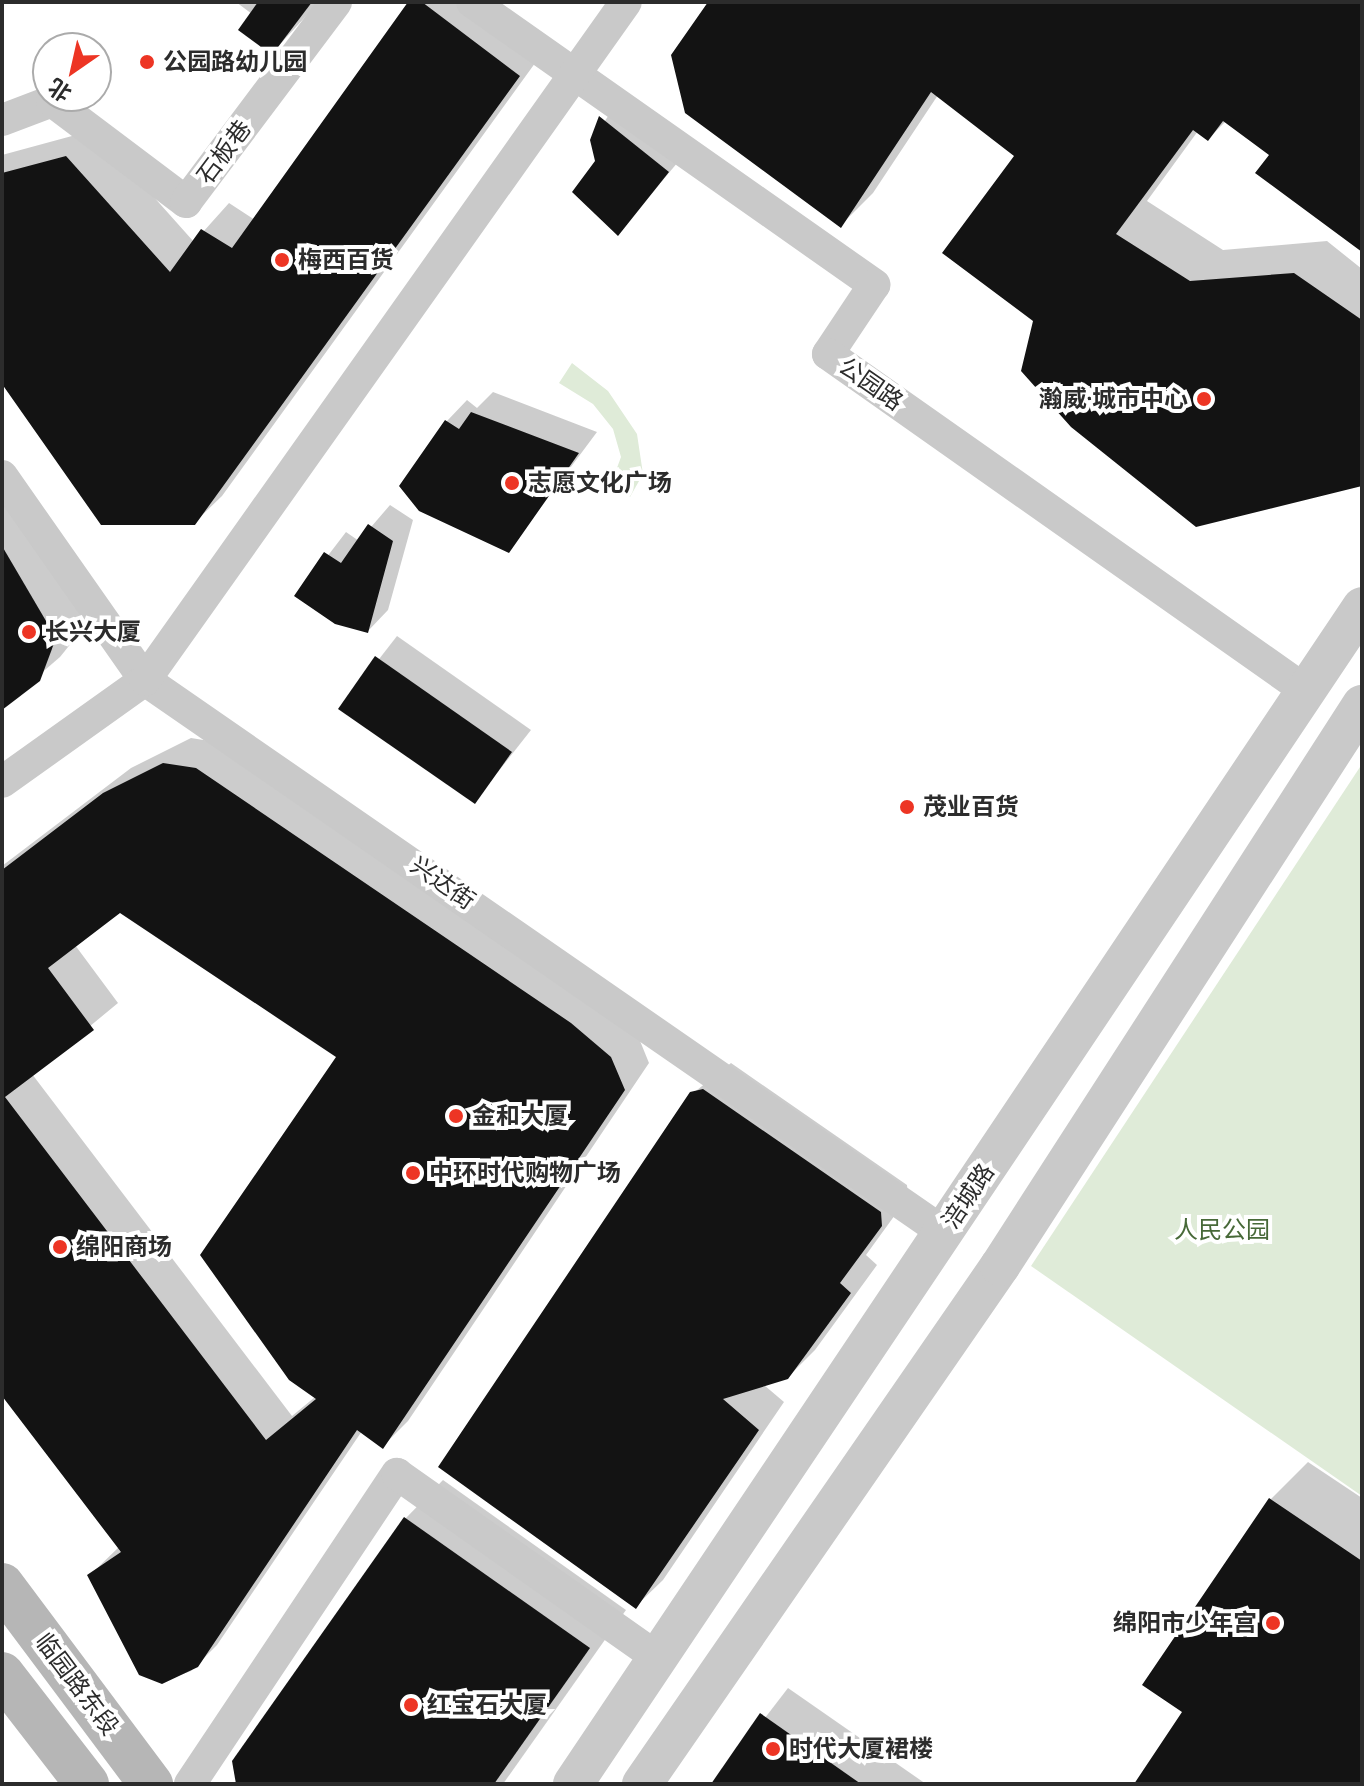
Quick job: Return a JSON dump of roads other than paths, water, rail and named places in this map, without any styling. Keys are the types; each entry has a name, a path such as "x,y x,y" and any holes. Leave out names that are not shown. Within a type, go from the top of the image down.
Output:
{"main road":[{"name":"临园路东段","path":"2,1585 151,1784"},
{"path":"2,1674 87,1784"}],"street":[{"name":"石板巷","path":"2,120 52,101 186,202 336,2"},
{"name":"公园路","path":"472,2 572,78 874,285 828,354 1305,690"},
{"path":"2,782 145,680 626,2"},
{"name":"兴达街","path":"2,476 145,680 943,1232"},
{"name":"涪城路","path":"573,1784 1362,607"},
{"path":"642,1784 1000,1266 1362,705"},
{"path":"190,1784 397,1474 659,1659"}],"place":[{"name":"公园路幼儿园","path":"147,62"},
{"name":"梅西百货","path":"282,260"},
{"name":"瀚威·城市中心","path":"1204,399"},
{"name":"志愿文化广场","path":"512,483"},
{"name":"长兴大厦","path":"29,632"},
{"name":"茂业百货","path":"907,807"},
{"name":"金和大厦","path":"456,1116"},
{"name":"中环时代购物广场","path":"413,1173"},
{"name":"绵阳商场","path":"60,1247"},
{"name":"绵阳市少年宫","path":"1273,1623"},
{"name":"红宝石大厦","path":"411,1705"},
{"name":"时代大厦裙楼","path":"773,1749"}],"park label":[{"name":"人民公园","path":"1222,1230"}]}
